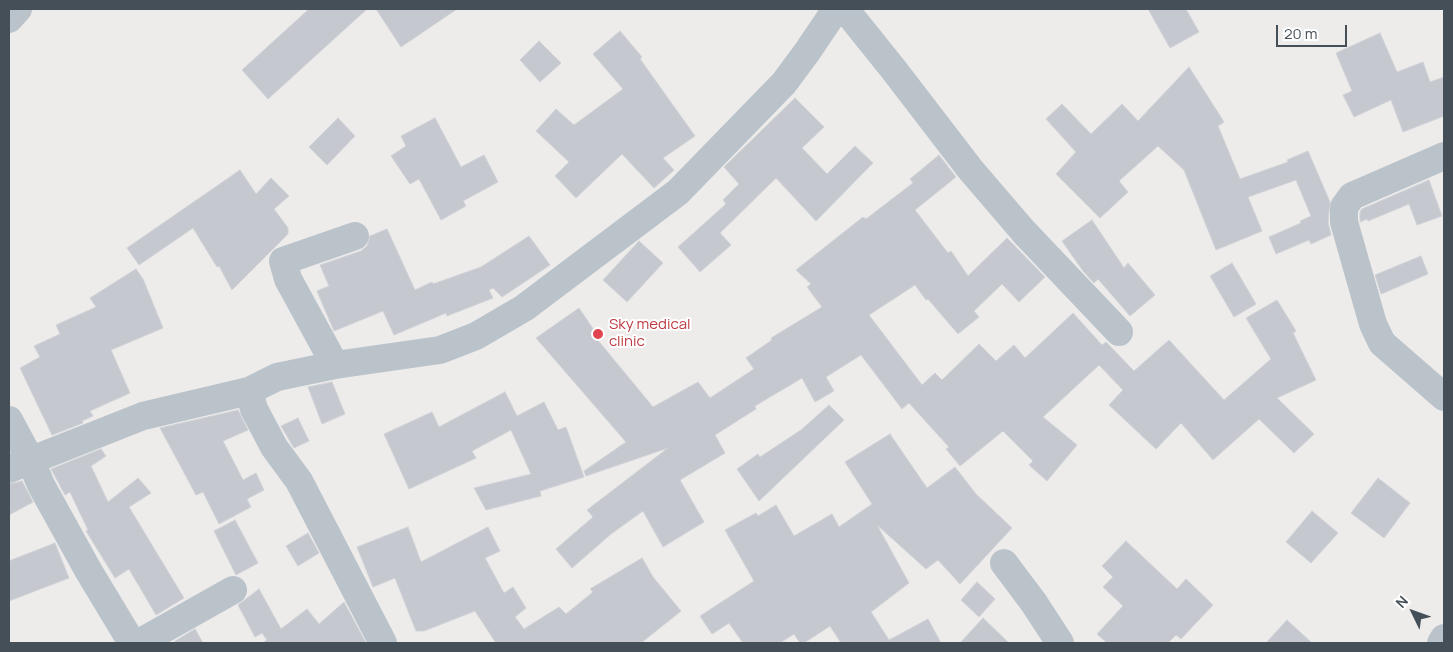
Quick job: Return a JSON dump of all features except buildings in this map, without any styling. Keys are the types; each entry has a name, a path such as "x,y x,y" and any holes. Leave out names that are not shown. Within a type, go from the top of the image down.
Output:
{"street":[{"path":"9,19 18,9"},
{"path":"20,465 143,416 249,391 277,377 335,365 440,350 476,336 524,308 678,192 784,83 836,9"},
{"path":"845,9 970,169 1024,232 1119,332"},
{"path":"1444,156 1352,196 1344,208 1344,222 1373,324 1382,343 1444,397"},
{"path":"335,365 288,279 282,261 355,236"},
{"path":"249,391 254,409 274,447 299,481 384,643"},
{"path":"9,420 20,465 41,485 88,570 132,643"},
{"path":"1004,563 1060,643"},
{"path":"138,643 232,590"},
{"path":"1441,643 1444,638"}],"place":[{"name":"Sky medical clinic","path":"598,334"}]}
